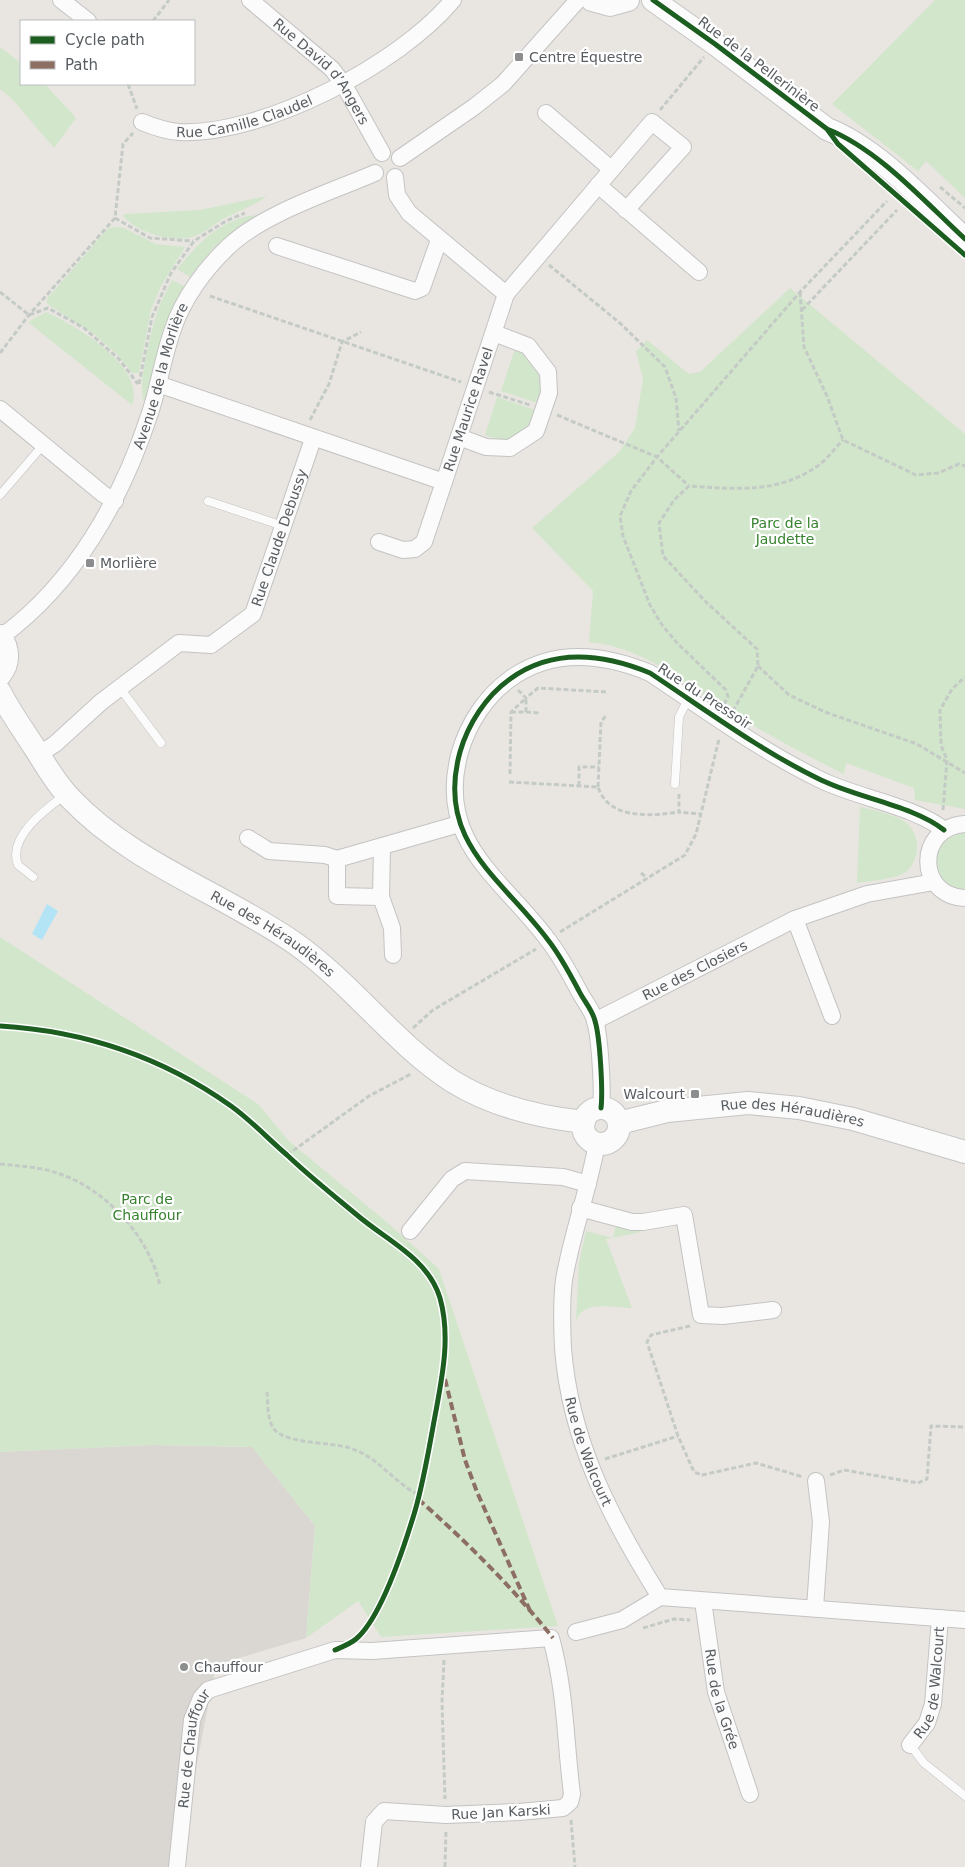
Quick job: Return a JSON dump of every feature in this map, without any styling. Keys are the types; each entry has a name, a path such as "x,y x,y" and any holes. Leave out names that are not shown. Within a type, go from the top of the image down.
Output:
{"street":[{"path":"61,0 87,20"},
{"name":"Rue David d’Angers","path":"250,0 332,69 344,85 382,153"},
{"name":"Rue Camille Claudel","path":"142,122 178,132 218,128 274,114 344,85 422,31 453,0"},
{"path":"400,158 474,107 503,84 578,0"},
{"path":"592,0 610,5 628,0"},
{"name":"Rue de la Pellerinière","path":"653,0 715,44 827,129 846,137 882,164 965,239"},
{"path":"546,113 610,169"},
{"path":"395,177 383,179 375,173 374,161 382,153 392,152 400,158 401,168 395,177 397,195 403,207 439,240 506,294 543,260 610,169 652,122 683,147 626,210"},
{"name":"Rue de la Pellerinière","path":"827,129 838,144 965,255"},
{"name":"Avenue de la Morlière","path":"0,636 32,612 74,564 92,540 115,501 134,460 173,329 182,307 210,266 228,246 275,216 375,173"},
{"path":"598,185 699,272"},
{"path":"277,246 415,291 422,288 439,240"},
{"name":"Rue Maurice Ravel","path":"158,384 310,433 444,482 506,294"},
{"path":"460,437 486,447 510,448 536,431 549,393 548,372 528,346 494,333"},
{"path":"0,409 103,494 115,501"},
{"name":"Rue Claude Debussy","path":"39,754 55,744 101,702 179,643 211,645 253,614 283,526 310,433"},
{"path":"379,542 403,550 415,549 424,542 444,482"},
{"path":"0,636 8,654 6,666 0,675"},
{"name":"Rue du Pressoir","path":"601,1108 596,1021 548,940 482,866 459,824 455,778 463,742 477,714 497,689 526,670 560,658 604,658 626,663 650,673 789,763 822,781 925,818 944,830"},
{"name":"Rue des Héraudières","path":"0,692 66,794 97,822 130,846 181,877 240,908 318,960 430,1064 452,1081 502,1105 538,1116 584,1122"},
{"path":"248,838 269,851 325,855 337,859 382,848 459,824"},
{"path":"965,824 944,830 933,843 928,854 928,865 934,882 947,894 965,898"},
{"path":"382,848 381,897 392,928 393,955"},
{"path":"337,859 337,896 381,897"},
{"name":"Rue des Closiers","path":"596,1021 795,919 867,894 934,882"},
{"path":"795,919 832,1016"},
{"name":"Rue des Héraudières","path":"619,1123 667,1111 748,1103 799,1108 853,1119 965,1152"},
{"path":"601,1108 614,1114 619,1123 618,1132 612,1140 597,1143 586,1135 584,1122 591,1111 601,1108"},
{"name":"Rue de Walcourt","path":"597,1143 588,1184 580,1208 564,1282 562,1328 571,1406 589,1464 626,1543 660,1597 703,1602 815,1608 965,1620"},
{"path":"410,1231 452,1179 465,1171 563,1177 588,1184"},
{"path":"580,1208 632,1222 684,1215 701,1315 723,1316 773,1310"},
{"path":"815,1608 821,1522 816,1481"},
{"path":"576,1632 622,1620 660,1597"},
{"name":"Rue de la Grée","path":"703,1602 716,1692 750,1794"},
{"name":"Rue de Walcourt","path":"910,1745 927,1723 933,1704 940,1618"},
{"name":"Rue de Chauffour","path":"177,1867 192,1720 201,1698 208,1690 335,1650 372,1651 444,1644 551,1638"},
{"name":"Rue Jan Karski","path":"369,1867 374,1822 379,1814 390,1810 446,1815 519,1812 563,1808 567,1805 572,1794 564,1698 561,1673 551,1638"}],"lane":[{"path":"0,495 44,444"},
{"path":"208,501 283,526"},
{"path":"120,688 161,743"},
{"path":"675,784 678,723 682,709 688,699"},
{"path":"33,877 18,865 18,849 32,821 66,794"},
{"path":"910,1745 924,1763 965,1796"}],"path":[{"path":"154,20 170,0"},
{"path":"652,122 704,56"},
{"path":"0,353 29,315 115,218 123,144 142,122 128,85"},
{"path":"719,708 728,697 726,690 662,626 650,605 622,536 620,516 631,491 658,456 800,292 887,201"},
{"path":"802,310 898,210"},
{"path":"115,218 150,238 194,241"},
{"path":"543,260 621,324 665,367 676,398 680,432"},
{"path":"0,292 29,315"},
{"path":"800,292 804,347 843,440 916,474 938,473 960,464 965,466"},
{"path":"210,296 543,409 658,456 689,486 760,488 790,482 820,464 843,440"},
{"path":"29,315 48,308 84,328 119,359 139,384"},
{"path":"310,433 315,407 329,384 342,342 361,332"},
{"path":"689,486 674,500 659,522 663,556 706,602 757,649 758,666 731,714"},
{"path":"758,666 789,695 825,712 917,744 947,760 965,773"},
{"path":"943,811 946,802 947,760 941,746 940,710 952,689 965,678"},
{"path":"515,688 526,698 526,712"},
{"path":"510,774 511,712 526,698 538,688 608,692"},
{"path":"511,712 540,713"},
{"path":"607,714 601,722 598,786 602,799 624,813 664,814 679,812 700,814"},
{"path":"557,934 685,854 696,834 720,736"},
{"path":"579,786 579,767 599,767"},
{"path":"509,782 598,786"},
{"path":"675,784 679,788 679,812"},
{"path":"641,872 647,878"},
{"path":"408,1033 433,1010 540,946"},
{"path":"287,1155 369,1096 430,1064"},
{"path":"0,1164 35,1167 61,1174 83,1185 119,1212 139,1236 156,1267 160,1286"},
{"path":"701,1315 690,1326 651,1335 647,1342 678,1436 694,1472 702,1475 756,1463 816,1481 844,1470 918,1483 927,1479 931,1426 965,1427"},
{"path":"267,1392 270,1420 274,1429 280,1435 292,1439 327,1443 352,1449 375,1460 397,1480 419,1495"},
{"path":"589,1464 678,1436"},
{"path":"636,1629 684,1618 694,1622"},
{"path":"444,1644 442,1702 446,1815 445,1867"},
{"path":"567,1805 571,1820 575,1867"}],"shaded area":[{"path":"152,1445 252,1447 315,1526 306,1638 216,1665 177,1867 0,1867 0,1452"}],"green space":[{"path":"935,0 965,0 965,198 926,161 918,171 832,104"},
{"path":"0,47 20,62 20,85 46,85 76,118 54,148 13,100 0,89"},
{"path":"267,196 189,238 179,239 158,236 138,228 123,216 124,214 200,210"},
{"path":"256,215 213,248 190,277 177,269 193,250 221,227 243,217"},
{"path":"109,228 124,228 156,244 185,247 161,286 151,310 139,373 132,373 118,355 94,334 47,304 47,299 103,234"},
{"path":"172,280 184,286 174,307 144,402 142,383 148,345 158,309"},
{"name":"Parc de la Jaudette","path":"790,288 965,434 965,809 915,800 914,788 846,763 844,774 749,723 642,657 608,645 589,642 593,591 532,528 619,452 635,428 643,379 636,351 647,340 689,374 700,372"},
{"path":"46,312 90,337 119,362 129,376 134,390 132,405 29,323"},
{"path":"516,345 544,372 540,404 501,391"},
{"path":"497,397 538,411 528,427 518,437 504,440 485,435"},
{"path":"860,807 894,816 910,826 914,832 917,846 914,861 906,872 890,878 857,883"},
{"path":"965,832 965,891 942,880 935,862 937,852 942,843"},
{"name":"Parc de Chauffour","path":"0,937 258,1104 289,1141 389,1224 439,1269 558,1626 381,1637 358,1601 306,1638 315,1526 252,1447 152,1445 0,1452"},
{"path":"616,1225 642,1232 613,1238"},
{"path":"586,1231 612,1238 606,1239 632,1308 591,1307 579,1315 576,1322 579,1263"}],"water":[{"path":"47,904 58,911 42,940 32,934"}],"marked path":[{"path":"445,1379 465,1460 477,1492 531,1613"},
{"path":"418,1499 489,1565 553,1638"}],"cycle path":[{"path":"653,0 715,44 827,129 846,138 883,163 965,239"},
{"path":"827,129 838,144 965,255"},
{"path":"601,1108 600,1051 594,1017 565,965 552,946 477,856 465,835 457,811 455,783 463,742 479,711 501,686 527,669 544,662 562,658 597,658 633,666 650,673 734,730 799,769 836,786 902,808 932,822 944,830"},
{"path":"0,1026 32,1029 92,1041 150,1060 205,1089 239,1112 321,1185 368,1224 405,1251 426,1272 434,1284 440,1298 445,1328 443,1372 426,1464 411,1525 392,1579 366,1629 349,1644 335,1650"}],"place":[{"name":"Centre Équestre","path":"519,57"},
{"name":"Morlière","path":"90,563"},
{"name":"Walcourt","path":"695,1094"},
{"name":"Chauffour","path":"184,1667"}]}
